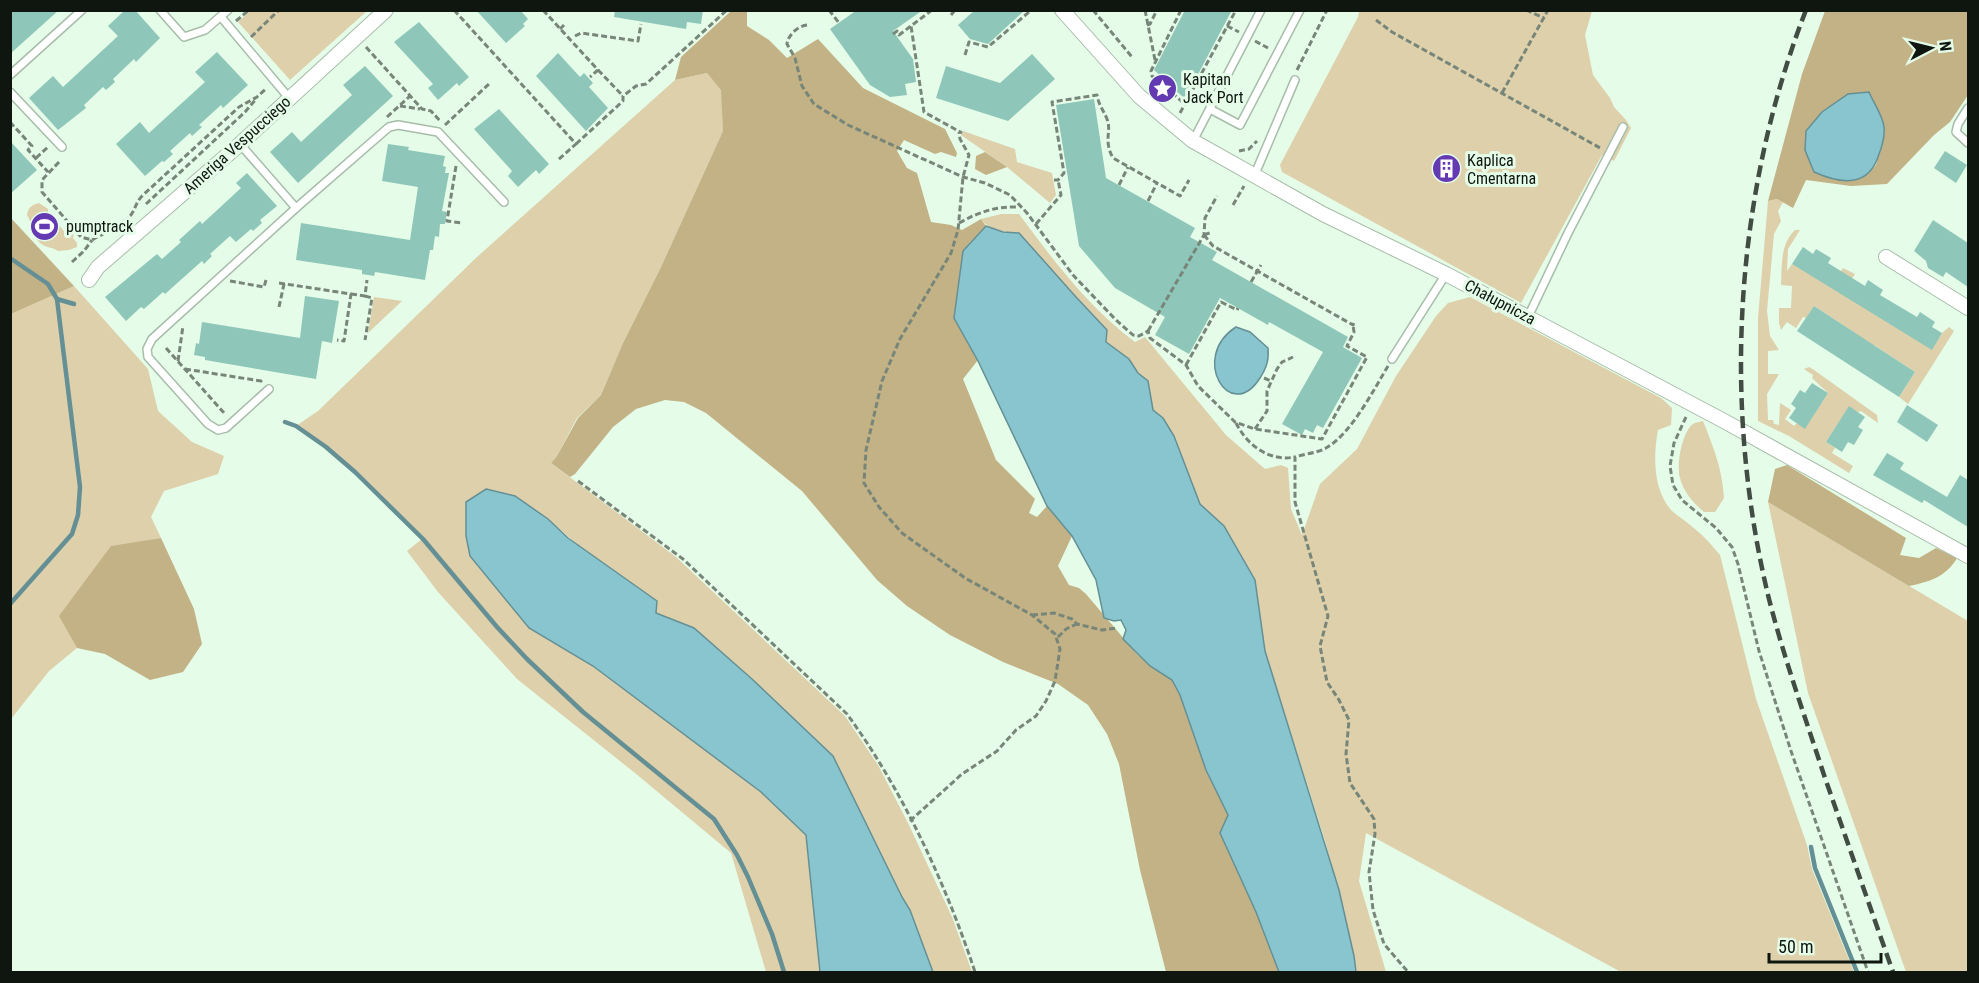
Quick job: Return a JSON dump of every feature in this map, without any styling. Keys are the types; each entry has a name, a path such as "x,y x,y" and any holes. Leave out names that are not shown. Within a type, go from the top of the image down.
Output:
{"street":[{"name":"Ameriga Vespucciego","path":"89,280 98,267 240,144 386,10"},
{"name":"Chałupnicza","path":"1062,10 1138,96 1192,141 1251,178 1352,229 1408,254 1528,317 1692,404 1968,556"},
{"path":"1886,257 1968,308"}],"lane":[{"path":"10,75 82,10"},
{"path":"160,10 184,37 205,30 228,10"},
{"path":"1192,141 1261,10"},
{"path":"1210,109 1240,125 1300,10"},
{"path":"221,17 289,98"},
{"path":"1251,178 1295,80"},
{"path":"10,92 62,147"},
{"path":"1968,108 1956,132 1968,143"},
{"path":"269,389 226,428 218,430 208,424 148,357 147,349 152,339 389,127 398,125 438,132 504,202"},
{"path":"1528,317 1623,127"},
{"path":"240,144 296,208"},
{"path":"1392,360 1446,274"}],"path":[{"path":"243,44 279,10"},
{"path":"454,10 576,144"},
{"path":"543,10 622,95 623,101 558,160"},
{"path":"622,95 636,86 646,84 727,10"},
{"path":"829,10 839,23"},
{"path":"893,34 897,31 899,35 932,10"},
{"path":"951,15 955,10"},
{"path":"965,55 969,42 988,47 1029,12 1028,10"},
{"path":"1093,10 1132,57"},
{"path":"1144,10 1155,60"},
{"path":"1147,25 1150,24 1157,10"},
{"path":"1181,10 1151,71 1152,76 1186,105 1236,10"},
{"path":"1295,80 1294,76 1327,10"},
{"path":"1526,10 1544,18"},
{"path":"1502,93 1548,10"},
{"path":"1376,20 1392,32 1609,153"},
{"path":"575,36 581,33 638,41 641,24"},
{"path":"560,29 564,25"},
{"path":"807,25 802,26 789,37 787,44 795,58 806,93 814,104 848,125 963,177 998,188 1010,195 1036,224 1073,275 1133,335 1139,336 1148,331 1204,234 1206,218 1217,196"},
{"path":"910,820 962,774 997,751 1016,730 1036,716 1055,681 1060,649 1058,637 1032,615 965,578 902,533 879,507 864,483 866,450 882,381 900,339 951,254 958,223 963,177 969,155 960,139 960,132 924,112 911,26"},
{"path":"357,37 422,109"},
{"path":"590,77 598,70"},
{"path":"399,106 431,111 444,126 490,83"},
{"path":"144,206 245,112 270,85"},
{"path":"1036,224 1061,195 1056,180 1064,173 1052,102 1097,95 1098,105 1107,119 1108,150 1113,158 1180,196 1188,180"},
{"path":"72,262 92,240 135,213 134,204 142,195 239,107 257,97"},
{"path":"10,122 32,146 28,150 48,172"},
{"path":"1235,151 1249,149 1261,134"},
{"path":"36,158 55,140"},
{"path":"456,161 447,221 462,223"},
{"path":"59,162 48,172 41,183 42,192 81,237 92,240"},
{"path":"1119,185 1128,167"},
{"path":"1233,205 1251,178"},
{"path":"1148,201 1157,183"},
{"path":"958,223 985,210 998,207 1021,208"},
{"path":"1204,234 1212,232"},
{"path":"1204,234 1212,246 1354,323 1354,332 1347,346 1367,357 1322,439 1255,429 1235,422"},
{"path":"1251,282 1261,265"},
{"path":"228,281 264,287 266,280"},
{"path":"365,296 368,280"},
{"path":"279,307 281,283 372,298 365,340"},
{"path":"337,340 344,341 351,294"},
{"path":"1186,365 1221,302 1236,310 1238,308"},
{"path":"178,361 183,323"},
{"path":"1148,331 1150,338 1186,365 1198,386 1235,422 1243,437 1254,448 1285,459 1325,449 1336,440 1367,400 1392,360"},
{"path":"166,348 233,422"},
{"path":"1255,429 1267,411 1267,392 1270,381 1282,362 1293,357"},
{"path":"185,369 261,381 253,393 258,400"},
{"path":"1264,378 1270,381"},
{"path":"1692,404 1674,443 1670,465 1673,485 1682,500 1716,528 1732,547 1759,651 1787,740 1868,972"},
{"path":"1294,457 1295,502 1328,616 1320,646 1327,682 1348,720 1346,754 1350,783 1374,819 1375,834 1369,872 1373,910 1384,944 1408,972"},
{"path":"578,481 683,559 847,714 890,778 942,888 975,972"},
{"path":"1032,615 1054,613 1072,619 1077,624 1102,630 1118,628"},
{"path":"1058,637 1066,629 1077,624"}],"shaded area":[{"path":"251,10 367,11 290,80 238,22"},
{"path":"1967,10 1968,95 1950,122 1934,135 1887,184 1851,186 1806,180 1793,208 1777,199 1768,201 1802,74 1825,11","holes":["1822,112 1881,148 1876,165 1867,175 1805,150 1806,131"]},
{"path":"731,11 747,11 747,26 769,40 787,58 818,39 863,88 945,129 957,153 956,157 941,152 935,154 904,140 897,151 907,168 917,173 931,222 951,225 962,230 981,219 986,226 963,251 954,318 978,360 963,379 996,460 1035,499 1029,513 1037,517 1047,506 1072,536 1058,566 1069,585 1079,588 1086,594 1136,653 1150,666 1172,680 1180,695 1206,770 1228,815 1220,833 1256,912 1279,972 1166,972 1140,870 1119,764 1107,734 1088,705 1058,684 1003,662 950,635 907,606 877,580 802,491 706,413 684,402 665,400 636,409 613,427 575,474 570,477 551,463 578,418 601,395 623,343 661,267 723,131 721,90 707,73 675,80 681,57"},
{"path":"1359,11 1592,11 1585,35 1593,75 1631,128 1614,161 1602,155 1521,303 1282,172 1280,165 1358,17"},
{"path":"707,73 722,90 723,131 661,267 623,343 601,395 577,418 551,463 676,557 845,716 878,765 908,823 952,917 972,972 933,972 910,910 833,756 694,628 656,613 548,519 515,496 486,489 470,556 529,628 593,666 761,792 806,835 820,972 766,972 731,853 517,679 438,592 407,551 422,539 346,466 296,426 318,411 477,257 675,80"},
{"path":"963,131 1015,149 1017,162 1052,173 1056,195 1050,203 1007,167 961,135"},
{"path":"985,152 1007,167 986,175 975,169 976,156"},
{"path":"1777,199 1783,202 1778,211 1781,221 1774,234 1767,311 1770,336 1779,350 1768,351 1768,374 1779,374 1767,394 1768,420 1773,420 1774,424 1779,425 1780,403 1791,410 1785,419 1794,426 1797,423 1805,428 1828,393 1812,378 1813,375 1804,369 1809,367 1814,370 1877,415 1878,423 1861,411 1858,412 1849,407 1826,442 1835,448 1832,453 1853,466 1849,473 1789,436 1758,421 1758,318 1768,201"},
{"name":"pumptrack","path":"39,203 48,209 48,213 64,231 69,228 74,233 73,238 77,247 58,251 42,245 37,240 27,215 31,207"},
{"path":"1001,214 1019,214 1058,265 1102,314 1135,342 1145,337 1226,435 1265,469 1281,465 1288,468 1291,509 1302,535 1320,484 1357,449 1396,376 1436,316 1448,303 1470,297 1661,398 1672,408 1671,425 1658,430 1656,440 1655,462 1661,493 1672,511 1710,543 1720,555 1756,699 1807,845 1812,869 1854,972 1621,972 1366,833 1359,881 1386,972 1356,972 1326,844 1265,651 1255,580 1224,526 1200,504 1174,436 1163,418 1153,410 1148,381 1138,373 1129,359 1106,342 1107,330 1019,233 993,228 981,219"},
{"path":"10,217 74,286 11,314 10,314"},
{"path":"1795,230 1800,230 1788,249 1787,271 1792,264 1836,279 1843,268 1855,274 1847,286 1932,349 1942,333 1949,327 1954,331 1908,404 1899,397 1915,372 1874,345 1867,355 1855,333 1814,306 1796,328 1787,322 1781,330 1779,308 1791,308 1792,286 1781,285 1783,256 1787,242"},
{"path":"74,286 148,369 158,411 192,442 224,456 218,474 164,491 151,517 161,538 111,547 60,616 77,648 49,671 11,719 11,314"},
{"path":"374,297 402,301 368,333"},
{"path":"1703,421 1717,459 1723,487 1724,498 1715,512 1704,512 1693,501 1684,488 1679,472 1681,449 1686,434 1693,424"},
{"path":"1787,465 1906,538 1900,555 1919,558 1936,548 1957,558 1948,570 1936,578 1909,586 1768,502 1775,469"},
{"path":"1768,502 1968,621 1968,972 1906,972 1808,693"},
{"path":"161,538 194,609 202,644 183,672 150,680 105,654 77,648 59,616 111,546"}],"water":[{"path":"1869,92 1884,127 1882,144 1874,165 1861,178 1853,180 1834,179 1814,172 1805,150 1806,131 1822,112 1848,94"},
{"path":"986,226 1003,232 1019,233 1107,330 1106,342 1129,359 1138,373 1148,381 1153,410 1163,418 1174,436 1200,504 1224,526 1255,580 1265,651 1339,890 1356,972 1279,972 1256,912 1220,833 1228,815 1206,770 1180,695 1172,680 1150,666 1123,639 1126,630 1121,620 1114,621 1104,618 1096,580 1072,536 1047,506 978,361 954,318 963,251"},
{"path":"1236,327 1250,332 1268,348 1267,363 1260,378 1248,391 1237,394 1227,390 1219,381 1215,369 1216,354 1222,340"},
{"path":"486,489 515,496 548,519 568,538 657,601 656,613 694,628 833,756 910,910 933,972 820,972 806,835 761,792 593,666 529,628 470,556 466,536 466,502"}],"building":[{"path":"10,10 59,10 10,54"},
{"path":"125,10 135,10 160,38 136,62 134,59 113,79 115,82 106,90 103,87 84,105 86,108 58,130 29,98 53,76 63,87 118,36 108,26"},
{"path":"476,10 520,10 528,19 523,24 525,26 506,43"},
{"path":"615,10 703,10 701,24 687,22 686,29 614,17"},
{"path":"857,10 923,10 893,31 913,59 916,82 905,84 907,95 890,97 870,85 830,29"},
{"path":"975,10 1025,10 988,44 970,39 958,25"},
{"path":"1185,10 1232,10 1185,99 1154,70"},
{"path":"419,22 469,77 459,86 457,83 438,100 428,88 433,84 394,42"},
{"path":"217,52 248,85 223,108 221,105 199,125 202,127 192,136 190,133 170,151 173,154 145,176 116,144 140,122 149,133 205,82 195,72"},
{"path":"558,53 580,77 584,73 593,83 589,87 608,108 586,131 536,76"},
{"path":"1032,54 1055,79 1008,121 936,98 946,66 1000,83"},
{"path":"365,66 393,96 298,183 270,152 292,132 301,142 352,95 343,85"},
{"path":"1094,99 1106,178 1195,228 1190,237 1217,252 1212,260 1348,337 1343,347 1362,358 1323,428 1317,425 1313,433 1305,429 1302,435 1282,424 1323,352 1220,298 1189,354 1155,335 1165,317 1115,288 1079,246 1056,105"},
{"path":"499,109 549,164 539,174 536,170 518,187 508,176 512,171 474,129"},
{"path":"10,141 37,170 10,194"},
{"path":"388,144 445,156 443,166 446,167 445,173 449,173 442,211 447,212 445,224 440,224 439,237 435,236 433,250 430,250 425,280 375,272 374,276 362,274 362,270 296,260 301,223 410,240 418,187 382,181"},
{"path":"1945,151 1967,165 1956,183 1934,168"},
{"name":"Kaplica Cmentarna","path":"1445,159 1456,165 1448,178 1437,174"},
{"path":"247,173 277,206 260,220 262,223 253,231 251,229 236,242 230,236 210,254 212,256 204,264 202,261 165,294 163,292 144,309 141,307 126,321 105,297 157,254 162,259 200,221 202,224 241,188 236,183"},
{"path":"1933,220 1968,243 1968,287 1946,272 1943,277 1928,268 1926,261 1914,251"},
{"path":"1803,247 1813,254 1816,249 1831,258 1828,263 1865,286 1868,280 1883,290 1880,295 1917,317 1920,312 1935,322 1932,327 1942,333 1932,350 1792,264"},
{"path":"305,296 339,301 332,343 322,341 316,379 205,360 205,357 194,355 196,343 199,344 202,322 300,338"},
{"path":"1814,306 1915,372 1899,397 1797,331"},
{"path":"1812,383 1828,393 1805,429 1789,418 1796,408 1791,404 1800,390 1805,393"},
{"path":"1907,405 1938,425 1927,442 1897,422"},
{"path":"1849,406 1865,417 1858,427 1863,430 1854,445 1848,442 1842,452 1826,442"},
{"path":"1887,453 1904,463 1900,469 1947,497 1960,475 1968,480 1968,527 1924,500 1922,503 1873,475"}],"waterway":[{"path":"10,258 48,284 57,299 80,487 78,515 72,534 10,604"},
{"path":"57,299 74,304"},
{"path":"285,422 296,426 326,447 355,472 423,539 527,659 583,712 714,819 748,877 772,934 784,972"},
{"path":"1811,847 1815,868 1857,972"}],"railway":[{"path":"1806,10 1782,81 1763,153 1750,227 1743,302 1741,377 1745,452 1754,526 1775,621 1824,775 1893,972"}],"place":[{"name":"Kapitan Jack Port","path":"1162,88"},
{"name":"Kaplica Cmentarna","path":"1446,169"},
{"name":"pumptrack","path":"45,226"}]}
